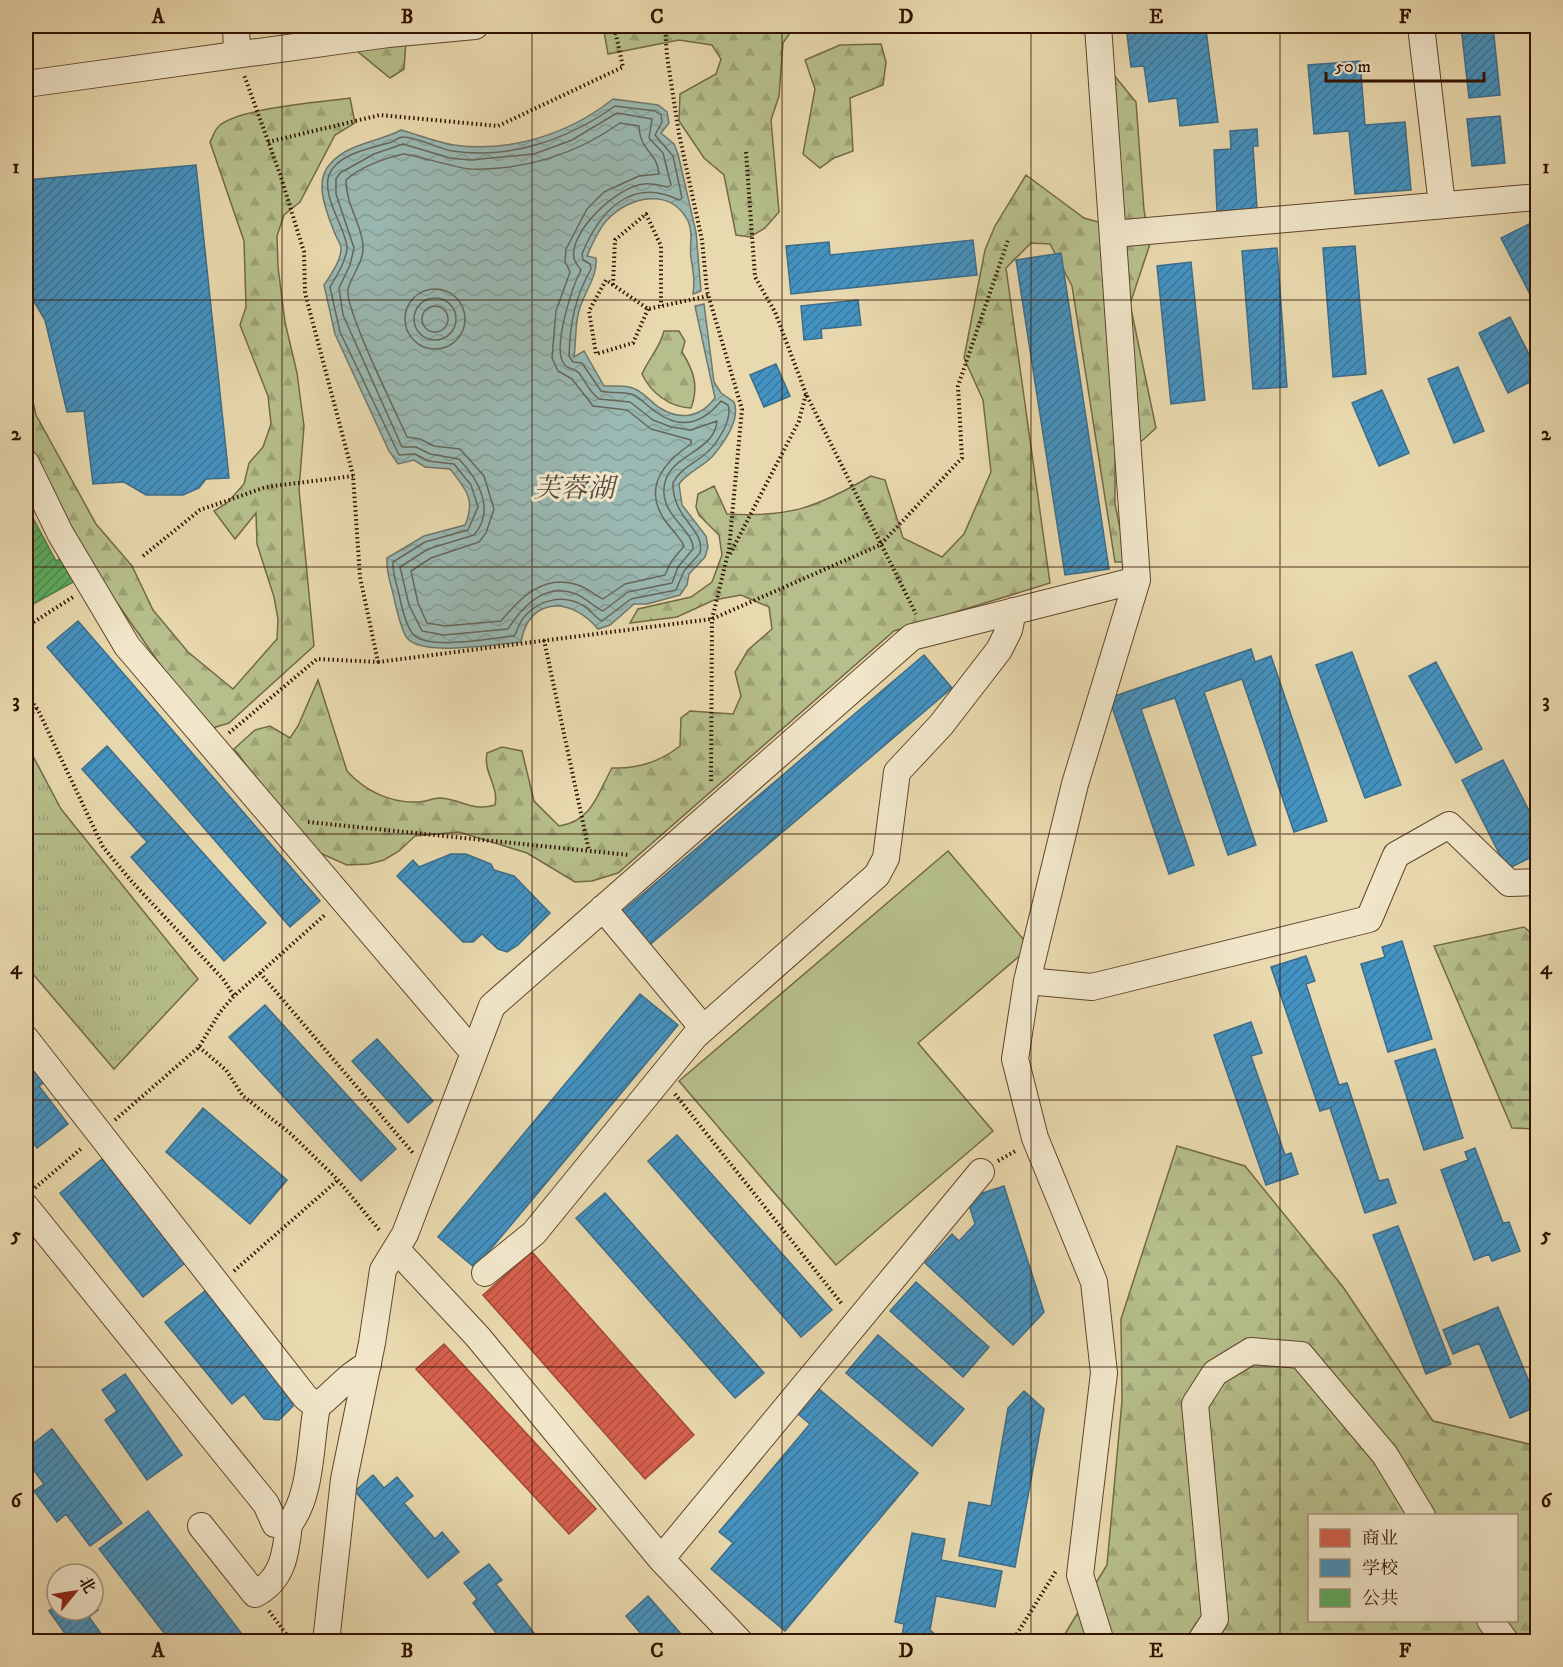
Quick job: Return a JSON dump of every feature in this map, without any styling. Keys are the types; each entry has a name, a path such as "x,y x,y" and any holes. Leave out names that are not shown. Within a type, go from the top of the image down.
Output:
{"street":[{"path":"236,26 237,54"},
{"path":"26,84 237,54 476,26"},
{"path":"1098,26 1137,580 1075,784 1027,981 1015,1059 1035,1138 1094,1282 1104,1373 1080,1575 1101,1641"},
{"path":"1421,26 1442,205"},
{"path":"1113,234 1538,197"},
{"path":"26,463 60,533 127,646 473,1052"},
{"path":"326,1641 344,1479 368,1365 383,1270 405,1234 492,1006 912,637 1137,580"},
{"path":"485,1273 534,1233 703,1028 877,875 886,858 897,772 941,725 999,650 1009,630 1013,611"},
{"path":"1027,981 1092,987 1369,919 1396,855 1449,825 1509,883 1538,882"},
{"path":"603,908 703,1028"},
{"path":"26,1040 306,1398 317,1406"},
{"path":"661,1559 981,1172"},
{"path":"26,1206 266,1504 275,1524 289,1524"},
{"path":"396,1249 478,1337 661,1559 740,1641"},
{"path":"1200,1641 1215,1619 1195,1404 1215,1373 1251,1351 1301,1355 1386,1455 1421,1514"},
{"path":"201,1526 255,1594 276,1578 286,1555 289,1524 298,1513 304,1492 317,1406 335,1393 354,1371 368,1365"},
{"path":"1492,1622 1506,1641"}],"path":[{"path":"268,142 380,115 498,126 623,67 614,26"},
{"path":"665,26 677,123 702,240 708,296 742,409 729,549 711,619 711,792"},
{"path":"237,54 304,252 305,293 353,476 360,577 378,662"},
{"path":"746,152 755,277 776,312 807,393 880,545 927,633"},
{"path":"613,285 615,240 646,214 662,246 661,306"},
{"path":"213,747 317,659 378,662 711,619 880,545 962,458 958,386 1008,240"},
{"path":"648,309 633,343 596,354 589,311 606,280 648,309 708,296"},
{"path":"726,561 799,421 807,393"},
{"path":"143,556 200,510 266,487 353,476"},
{"path":"26,627 92,586"},
{"path":"544,640 589,851"},
{"path":"26,693 37,708 103,847 133,883 223,979 234,996"},
{"path":"26,719 37,708"},
{"path":"274,819 659,859"},
{"path":"342,899 234,996 220,1012 199,1047 226,1070 243,1096 291,1134 338,1179 376,1223 383,1238 396,1249"},
{"path":"260,973 428,1170"},
{"path":"661,1077 850,1313"},
{"path":"981,1172 1035,1138"},
{"path":"218,1286 338,1179"},
{"path":"1012,1641 1057,1570 1083,1538"},
{"path":"255,1594 292,1641"}],"green space":[{"path":"271,26 407,26 404,69 390,78 336,34 317,30 300,32"},
{"path":"603,26 795,26 783,43 779,96 771,120 779,212 765,228 750,237 736,235 724,175 704,158 679,121 680,94 716,74 721,59 712,45 679,40 608,54"},
{"path":"881,44 886,62 883,85 850,98 853,151 834,158 820,168 803,154 815,89 805,60 840,45"},
{"path":"1113,74 1136,102 1144,210 1150,244 1130,304 1156,428 1143,440 1115,454 1115,504 1127,562 1115,562 1072,286 1050,244 1031,243 1006,268 1050,583 894,631 618,873 592,881 575,882 527,853 459,832 415,836 399,851 384,860 369,864 347,865 320,853 296,831 234,749 255,730 270,726 290,738 298,726 318,680 347,771 370,790 388,798 407,802 440,798 480,807 495,805 495,792 486,760 487,753 502,747 522,751 534,801 559,826 579,819 586,813 612,768 648,763 680,746 681,718 690,711 733,714 741,696 735,672 748,650 772,629 769,607 741,595 714,600 677,617 630,623 638,609 691,597 712,582 722,555 719,535 699,515 696,507 698,494 714,486 727,514 749,515 786,512 818,503 871,476 885,480 903,538 942,557 964,534 991,472 983,400 964,358 985,250 995,226 1026,175 1084,218 1098,222 1114,208"},
{"path":"350,98 355,123 335,135 300,202 284,215 277,236 278,267 285,322 297,373 304,426 299,489 314,646 229,723 206,730 110,593 51,496 26,439 26,371 36,415 96,524 132,566 153,610 188,652 233,689 277,639 278,619 274,597 257,544 256,513 235,539 214,511 227,503 244,484 249,463 263,447 271,424 268,396 240,325 246,307 244,241 210,142 219,126 244,115 261,110"},
{"path":"664,331 679,331 685,341 682,352 690,366 695,386 691,408 675,405 662,398 650,387 642,374 660,343"},
{"path":"26,743 61,809 198,979 114,1069 26,966"},
{"path":"948,851 1030,947 918,1043 993,1131 836,1265 679,1081"},
{"path":"1524,927 1537,938 1537,1129 1512,1128 1434,946"},
{"path":"1177,1146 1245,1166 1343,1287 1433,1421 1537,1446 1537,1641 1060,1642 1107,1565 1122,1401 1121,1319"}],"water":[{"name":"芙蓉湖","path":"613,99 658,105 667,112 669,123 661,133 674,144 678,154 696,232 701,291 693,294 691,230 681,210 661,199 649,199 627,205 607,220 587,256 596,258 596,265 578,315 574,357 584,351 604,386 633,388 660,408 675,415 697,413 715,398 695,306 704,304 714,382 721,393 734,402 736,409 730,431 712,457 679,484 682,505 706,536 708,547 705,557 689,574 687,585 680,595 647,604 634,604 610,625 598,629 588,618 576,611 553,606 542,609 533,616 521,642 461,648 428,647 415,644 407,638 401,625 387,569 387,558 424,536 465,525 470,509 468,495 450,469 425,467 414,460 398,464 389,451 335,334 324,285 338,262 341,247 328,217 323,198 322,180 325,171 337,157 355,147 401,130 454,145 475,147 517,143 558,131 596,111"}],"building: 商业":[{"path":"532,1252 694,1435 645,1479 483,1295"},
{"path":"444,1344 596,1509 569,1534 416,1369"}],"building: 学校":[{"path":"1126,26 1223,26 1224,28 1206,30 1218,122 1180,126 1177,98 1149,102 1144,66 1131,67"},
{"path":"1227,26 1272,26 1272,27 1228,32"},
{"path":"1461,26 1493,26 1500,95 1469,98"},
{"path":"1360,61 1365,125 1405,122 1411,190 1355,194 1349,131 1314,134 1308,65"},
{"path":"1500,116 1505,163 1472,166 1467,119"},
{"path":"1257,129 1258,146 1253,146 1257,209 1217,211 1214,150 1231,149 1230,131"},
{"path":"196,165 229,478 206,479 199,488 183,495 146,495 124,482 93,484 84,411 67,412 45,320 29,293 29,276 26,271 26,180"},
{"path":"1531,223 1538,235 1538,300 1534,302 1501,238"},
{"path":"973,240 977,275 791,294 786,246 829,242 830,255"},
{"path":"1355,246 1366,374 1333,377 1323,248"},
{"path":"1277,248 1287,387 1253,389 1242,251"},
{"path":"1061,253 1109,569 1065,575 1016,260"},
{"path":"1191,262 1205,400 1171,404 1157,266"},
{"path":"858,300 861,325 821,329 822,338 804,340 801,306"},
{"path":"1510,317 1538,372 1538,378 1508,393 1479,333"},
{"path":"776,364 790,396 764,407 750,375"},
{"path":"1458,367 1484,431 1454,443 1428,379"},
{"path":"1382,390 1409,453 1379,466 1352,403"},
{"path":"78,621 320,901 290,927 47,647"},
{"path":"1251,649 1255,662 1271,656 1327,821 1294,832 1242,679 1204,692 1256,845 1228,855 1175,698 1141,709 1194,865 1169,874 1109,698"},
{"path":"1352,652 1401,785 1365,798 1316,665"},
{"path":"924,655 952,688 646,948 618,915"},
{"path":"1436,662 1482,749 1456,763 1409,676"},
{"path":"107,746 266,923 224,961 131,857 147,842 82,769"},
{"path":"1503,760 1538,828 1538,854 1507,869 1462,780"},
{"path":"451,854 466,854 491,864 494,870 514,876 550,913 518,945 507,952 498,949 482,934 473,942 463,942 397,876 413,860 419,867"},
{"path":"1402,941 1432,1039 1388,1052 1361,964 1385,957 1382,947"},
{"path":"1306,956 1315,981 1306,984 1339,1085 1347,1083 1379,1181 1388,1179 1396,1203 1365,1213 1330,1108 1320,1111 1271,967"},
{"path":"640,994 678,1025 475,1268 438,1237"},
{"path":"265,1005 396,1149 361,1181 229,1037"},
{"path":"1251,1022 1262,1053 1251,1056 1285,1155 1291,1153 1298,1174 1266,1185 1214,1035"},
{"path":"377,1039 433,1101 408,1123 352,1061"},
{"path":"1435,1049 1463,1138 1424,1150 1395,1061"},
{"path":"26,1055 46,1081 39,1086 68,1124 37,1148 26,1133"},
{"path":"203,1108 287,1180 250,1224 166,1152"},
{"path":"677,1135 832,1310 801,1337 648,1161"},
{"path":"1475,1148 1503,1223 1509,1222 1520,1251 1492,1261 1489,1254 1474,1260 1441,1170 1468,1160 1465,1152"},
{"path":"102,1159 185,1263 143,1297 60,1193"},
{"path":"1004,1186 1044,1312 1013,1345 925,1263 952,1234 959,1241 975,1224 967,1198"},
{"path":"605,1193 764,1373 735,1398 576,1218"},
{"path":"1398,1226 1451,1364 1426,1374 1373,1235"},
{"path":"916,1282 989,1347 963,1377 890,1311"},
{"path":"205,1291 291,1395 293,1406 279,1420 264,1419 244,1394 232,1404 165,1322"},
{"path":"1498,1307 1538,1403 1538,1406 1510,1418 1479,1343 1453,1354 1443,1330"},
{"path":"878,1335 964,1409 932,1446 846,1373"},
{"path":"125,1374 182,1455 147,1480 105,1420 117,1411 102,1390"},
{"path":"819,1389 918,1473 785,1631 711,1569 733,1543 719,1532 810,1424 798,1414"},
{"path":"1024,1391 1044,1409 1015,1567 959,1556 969,1502 991,1506 1008,1408"},
{"path":"52,1429 122,1523 90,1546 66,1514 57,1522 34,1491 44,1484 26,1460 26,1449"},
{"path":"373,1475 384,1488 397,1477 413,1496 404,1503 435,1539 442,1532 459,1552 428,1578 355,1491"},
{"path":"148,1511 248,1642 171,1642 99,1549"},
{"path":"912,1533 945,1539 941,1560 1002,1571 995,1607 936,1596 930,1630 944,1642 901,1642 904,1624 895,1622"},
{"path":"489,1564 502,1580 496,1584 541,1642 503,1642 473,1603 477,1599 464,1583"},
{"path":"648,1596 688,1642 648,1642 626,1616"},
{"path":"57,1622 93,1622 107,1642 71,1642"}],"building: 公共":[{"path":"26,505 56,561 62,558 75,581 26,608"}]}
